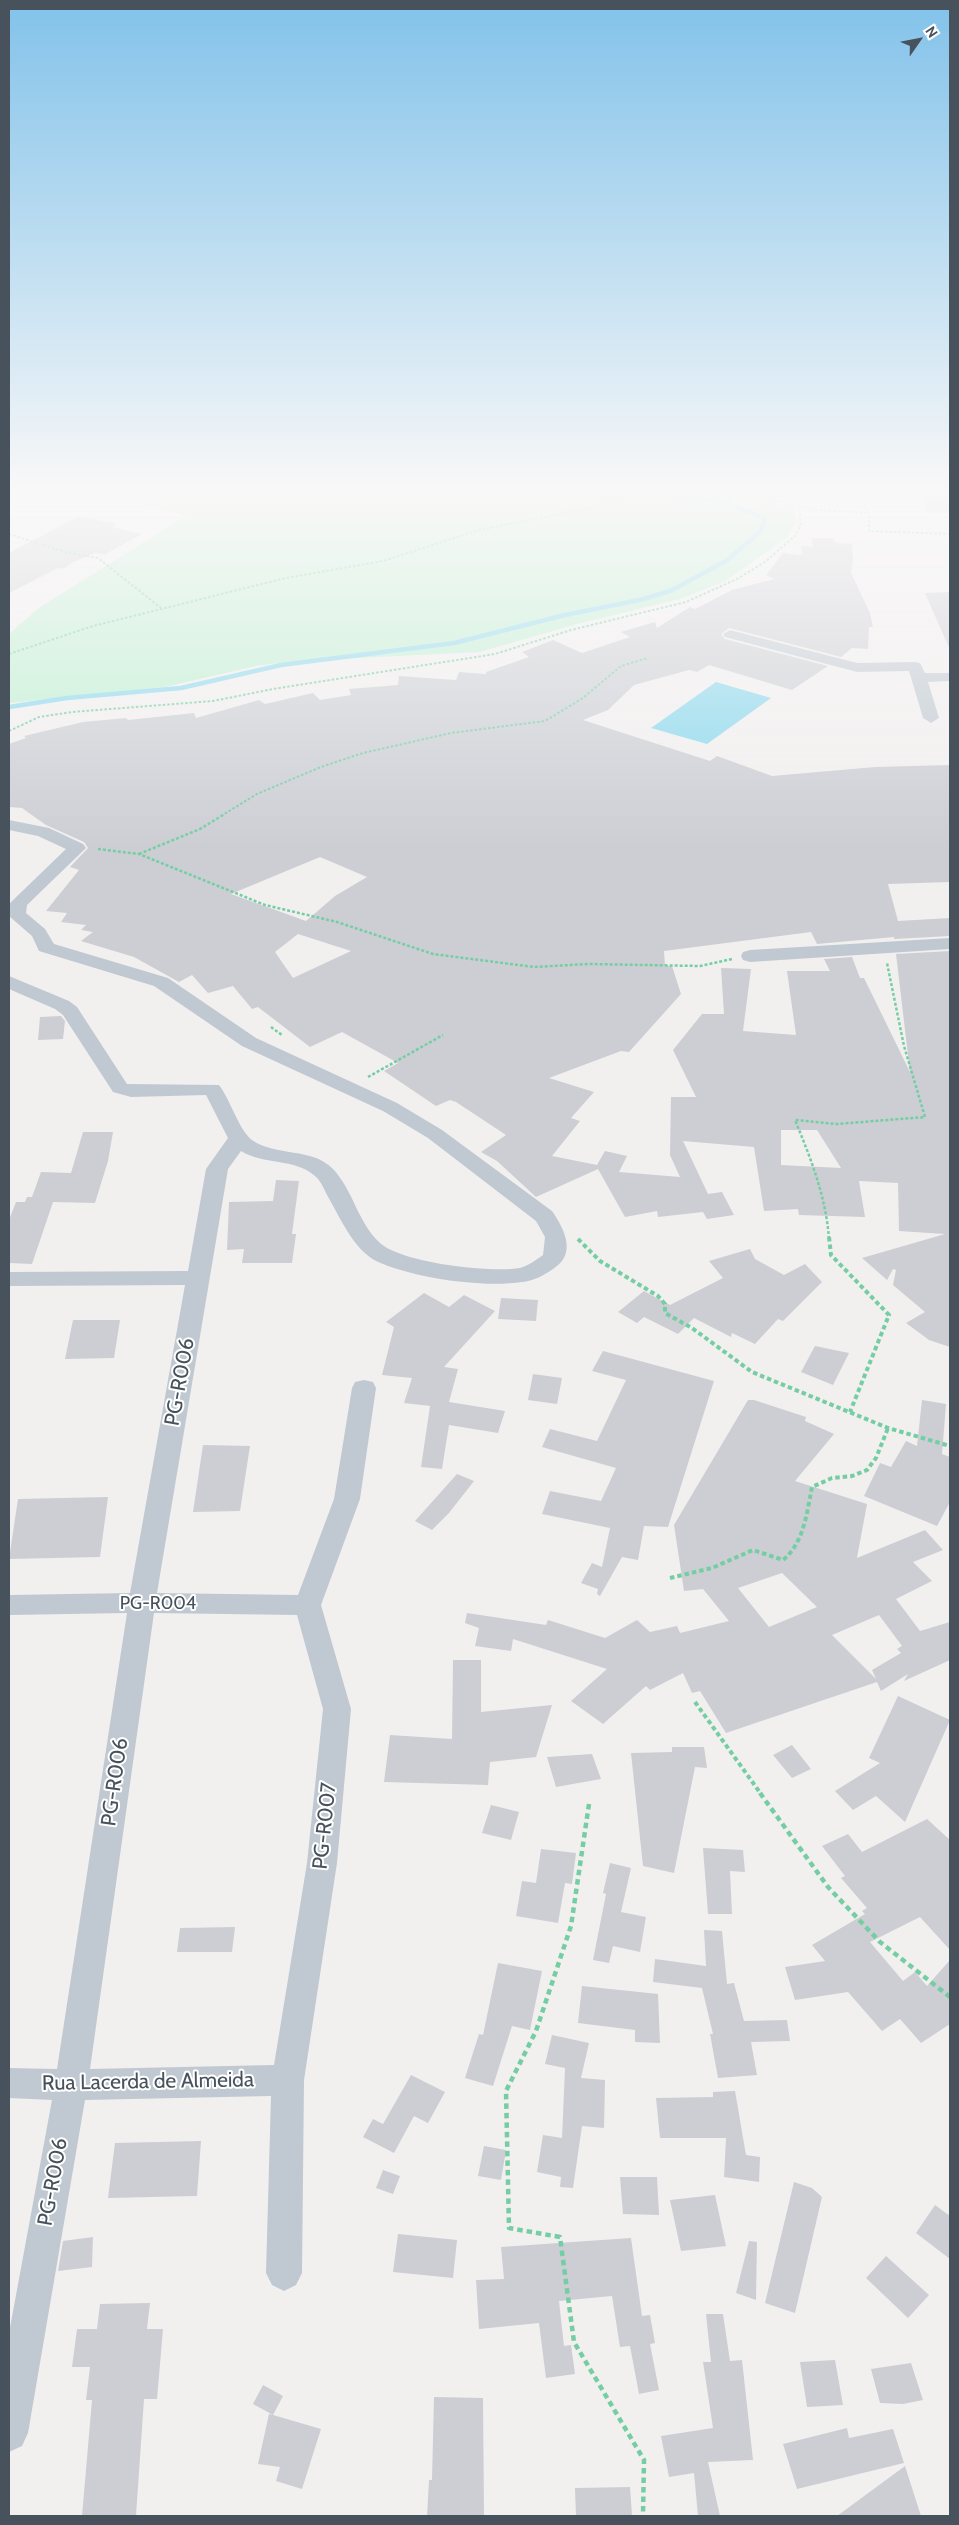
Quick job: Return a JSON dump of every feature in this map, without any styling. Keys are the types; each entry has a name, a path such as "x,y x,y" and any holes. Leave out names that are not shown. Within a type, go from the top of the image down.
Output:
{"street":[{"path":"730,634 857,668 915,666 931,718"},
{"path":"918,678 950,677"},
{"path":"9,825 43,832 77,848 18,904 17,914 31,924 44,940 46,947 161,982 250,1042 390,1107 435,1134 544,1216 556,1231 558,1246 552,1259 524,1275 498,1276 422,1267 397,1262 372,1248 326,1174 319,1167 268,1155 243,1143 212,1089 131,1090 120,1088 70,1011 62,1005 9,982"},
{"path":"750,956 950,943"},
{"name":"PG-R006","path":"9,2433 70,2085 142,1603 217,1169 239,1138"},
{"path":"9,1279 198,1278"},
{"path":"308,1605 347,1498 364,1388"},
{"name":"PG-R004","path":"9,1606 142,1603 308,1605"},
{"name":"PG-R007","path":"284,2273 288,2080 322,1863 337,1709 308,1605"},
{"name":"Rua Lacerda de Almeida","path":"9,2083 70,2085 288,2080"}],"path":[{"path":"9,654 93,626 146,613"},
{"path":"9,730 40,717 72,712 212,701 273,689 495,654 571,630 642,613"},
{"path":"139,854 200,829 264,790 363,753 451,733 545,721 583,698 621,666 648,658"},
{"path":"77,848 139,854 265,905 337,922 433,954 534,967 588,964 602,966 660,964 700,966 750,956"},
{"path":"850,1412 889,1315 831,1255 827,1212 812,1161 794,1120 837,1124 925,1117 904,1046 884,948"},
{"path":"271,1027 284,1036"},
{"path":"373,1083 365,1078 443,1035"},
{"path":"573,1234 600,1261 658,1296 665,1304 664,1313 692,1328 752,1372 888,1428 950,1446"},
{"path":"670,1578 712,1568 754,1550 783,1560 791,1555 797,1543 812,1487 832,1478 852,1476 867,1470 876,1458 888,1428"},
{"path":"695,1702 828,1887 880,1942 950,1998"},
{"path":"589,1804 571,1926 536,2031 506,2091 509,2228 560,2237 574,2342 644,2460 643,2516"}],"green space":[{"path":"33,613 623,613 480,652 296,661 256,666 165,687 9,703 9,634"}],"water":[{"path":"716,682 771,698 707,744 651,728"}],"building":[{"path":"681,613 870,613 873,627 869,627 868,649 852,648 841,657 729,628 721,634 725,639 828,666 792,690 709,665 697,672 689,670 634,685 608,710 583,720 710,761 717,756 772,776 875,767 950,765 950,882 888,884 898,921 950,918 950,936 894,939 894,937 817,944 811,932 664,951 665,966 672,966 681,994 629,1052 621,1051 549,1078 594,1092 571,1118 580,1121 552,1156 597,1165 605,1151 627,1156 619,1172 680,1177 670,1155 671,1097 696,1097 673,1050 702,1014 724,1014 721,968 751,969 743,1031 796,1035 787,971 830,971 824,959 852,957 860,978 864,978 910,1072 896,954 950,951 950,1347 929,1340 906,1323 925,1312 893,1285 896,1270 893,1269 887,1280 862,1258 945,1234 899,1231 898,1183 859,1181 865,1217 799,1215 798,1209 764,1211 754,1147 683,1141 708,1194 722,1192 734,1215 707,1219 703,1212 658,1217 657,1211 625,1217 598,1169 536,1197 497,1161 481,1152 506,1135 456,1102 450,1100 436,1106 384,1071 398,1063 342,1032 310,1047 258,1007 252,1009 233,986 208,993 192,975 179,982 134,957 81,941 93,932 81,930 86,925 61,922 67,913 46,911 79,870 70,867 88,848 84,842 46,825 22,808 9,807 9,744 26,738 24,736 83,722 126,718 128,720 194,713 196,718 259,700 265,704 313,693 320,700 351,695 349,689 398,685 399,676 456,680 459,672 486,674 486,672 529,657 522,652 553,640 582,653 630,637 621,632 655,622 657,628","holes":["320,857 367,877 335,896 306,921 231,894","298,934 351,951 293,978 275,952","781,1130 817,1130 841,1168 781,1165"]},
{"path":"934,613 950,613 950,650"},
{"path":"61,1016 65,1021 63,1039 38,1040 40,1017"},
{"path":"83,1132 113,1132 108,1161 95,1203 53,1202 32,1264 9,1263 9,1220 16,1202 25,1202 27,1197 32,1197 41,1172 71,1173"},
{"path":"276,1180 299,1181 292,1234 296,1234 292,1263 242,1263 244,1249 227,1250 229,1202 273,1201"},
{"path":"750,1249 755,1259 784,1275 805,1264 822,1282 783,1321 778,1319 755,1344 732,1333 731,1337 694,1318 678,1334 644,1317 637,1323 618,1312 644,1291 670,1305 723,1278 709,1261"},
{"path":"424,1293 449,1307 464,1295 495,1311 444,1367 458,1369 449,1402 505,1411 498,1433 449,1425 442,1469 421,1467 430,1406 404,1403 412,1378 382,1375 394,1327 386,1322"},
{"path":"501,1298 538,1300 536,1321 498,1319"},
{"path":"73,1320 120,1320 114,1358 65,1359"},
{"path":"815,1346 849,1353 833,1385 801,1372"},
{"path":"603,1351 714,1381 668,1527 644,1526 638,1560 622,1557 600,1596 597,1594 598,1589 581,1583 592,1563 602,1567 610,1528 542,1514 550,1491 601,1501 616,1468 542,1447 550,1429 597,1441 626,1380 592,1371"},
{"path":"533,1374 562,1378 557,1404 528,1400"},
{"path":"748,1400 754,1400 806,1417 805,1421 834,1434 795,1481 867,1504 857,1558 925,1530 943,1550 913,1562 932,1581 896,1599 920,1631 950,1622 950,1660 904,1681 908,1674 881,1691 877,1682 726,1733 700,1691 692,1693 683,1673 650,1690 646,1686 603,1724 571,1701 607,1669 513,1639 511,1651 475,1646 479,1628 465,1623 467,1613 546,1625 548,1620 605,1638 637,1620 650,1632 677,1626 680,1633 729,1621 703,1589 684,1591 674,1525","holes":["782,1573 817,1607 769,1627 738,1588","879,1615 902,1646 897,1649 901,1653 872,1670 876,1679 832,1635"]},
{"path":"922,1400 946,1404 942,1454 950,1457 950,1502 937,1526 864,1496 880,1463 891,1467 906,1441 917,1446"},
{"path":"203,1445 250,1446 240,1511 193,1512"},
{"path":"457,1474 474,1481 449,1513 432,1530 415,1521"},
{"path":"108,1497 100,1557 9,1559 18,1499"},
{"path":"453,1660 481,1660 481,1712 552,1705 536,1757 490,1762 488,1785 384,1782 390,1735 452,1739"},
{"path":"898,1696 950,1720 905,1822 876,1796 853,1810 835,1791 880,1763 869,1758"},
{"path":"792,1745 811,1769 792,1778 773,1755"},
{"path":"672,1747 704,1747 707,1768 695,1767 674,1873 643,1866 631,1753 672,1752"},
{"path":"592,1754 601,1779 556,1787 547,1757"},
{"path":"491,1805 519,1812 511,1840 482,1833"},
{"path":"927,1819 950,1840 950,1950 920,1917 870,1942 903,1981 915,1972 927,1986 950,1960 950,2024 921,2043 900,2019 882,2031 848,1992 795,2000 785,1967 825,1961 812,1945 865,1914 862,1911 867,1908 841,1878 845,1876 822,1846 848,1834 862,1852"},
{"path":"703,1848 743,1850 745,1872 730,1871 732,1914 708,1914"},
{"path":"541,1849 576,1853 572,1884 565,1883 558,1923 516,1916 522,1881 536,1883"},
{"path":"610,1863 631,1868 621,1912 646,1917 640,1952 613,1946 609,1963 593,1960 606,1894 603,1893"},
{"path":"235,1927 232,1952 177,1952 180,1928"},
{"path":"704,1930 722,1931 727,1984 734,1983 744,2021 787,2020 790,2041 751,2042 757,2075 718,2078 710,2034 713,2034 702,1988 653,1982 655,1959 706,1966"},
{"path":"498,1963 542,1971 530,2030 512,2026 493,2086 465,2078 479,2034 483,2035"},
{"path":"582,1986 658,1994 660,2043 635,2042 635,2030 578,2023"},
{"path":"552,2035 589,2043 581,2078 605,2080 604,2128 582,2126 573,2188 560,2187 561,2177 537,2172 543,2135 562,2138 565,2068 545,2064"},
{"path":"411,2075 445,2092 428,2123 414,2116 394,2153 363,2137 373,2119 383,2124"},
{"path":"735,2091 746,2155 760,2157 759,2182 724,2177 726,2138 660,2138 656,2098 713,2097 713,2092"},
{"path":"201,2141 197,2196 108,2198 115,2143"},
{"path":"484,2146 506,2150 501,2180 478,2176"},
{"path":"383,2170 400,2176 393,2194 376,2188"},
{"path":"620,2177 657,2177 659,2215 623,2214"},
{"path":"794,2182 812,2188 822,2197 795,2313 765,2303"},
{"path":"715,2195 726,2246 681,2251 670,2200"},
{"path":"935,2205 950,2216 950,2259 916,2233"},
{"path":"398,2234 457,2240 453,2278 393,2272"},
{"path":"93,2237 92,2267 58,2271 63,2241"},
{"path":"631,2238 642,2316 650,2315 655,2343 650,2344 659,2390 639,2394 630,2346 620,2347 612,2296 559,2301 564,2346 571,2345 575,2374 546,2378 539,2323 479,2329 476,2280 504,2279 501,2247"},
{"path":"749,2241 757,2242 756,2300 736,2293"},
{"path":"886,2256 929,2295 908,2318 866,2278"},
{"path":"150,2303 147,2329 163,2329 157,2399 144,2399 136,2516 82,2516 92,2400 86,2400 90,2367 72,2367 77,2329 97,2329 100,2304"},
{"path":"706,2314 723,2314 730,2361 742,2360 753,2460 708,2462 720,2516 698,2516 694,2473 669,2477 661,2436 713,2428 703,2362 711,2362"},
{"path":"835,2360 843,2405 807,2407 800,2362"},
{"path":"911,2363 923,2400 903,2404 880,2403 871,2369"},
{"path":"263,2385 283,2396 273,2415 253,2404"},
{"path":"434,2397 483,2398 484,2516 427,2516 429,2480 432,2480"},
{"path":"269,2414 321,2429 302,2489 276,2481 280,2467 258,2464"},
{"path":"847,2428 849,2438 893,2429 904,2463 797,2489 783,2444"},
{"path":"905,2466 921,2516 837,2516"},
{"path":"630,2487 632,2516 576,2516 575,2488"}],"waterway":[{"path":"9,707 67,698 181,688 281,665 454,643 576,613"}]}
